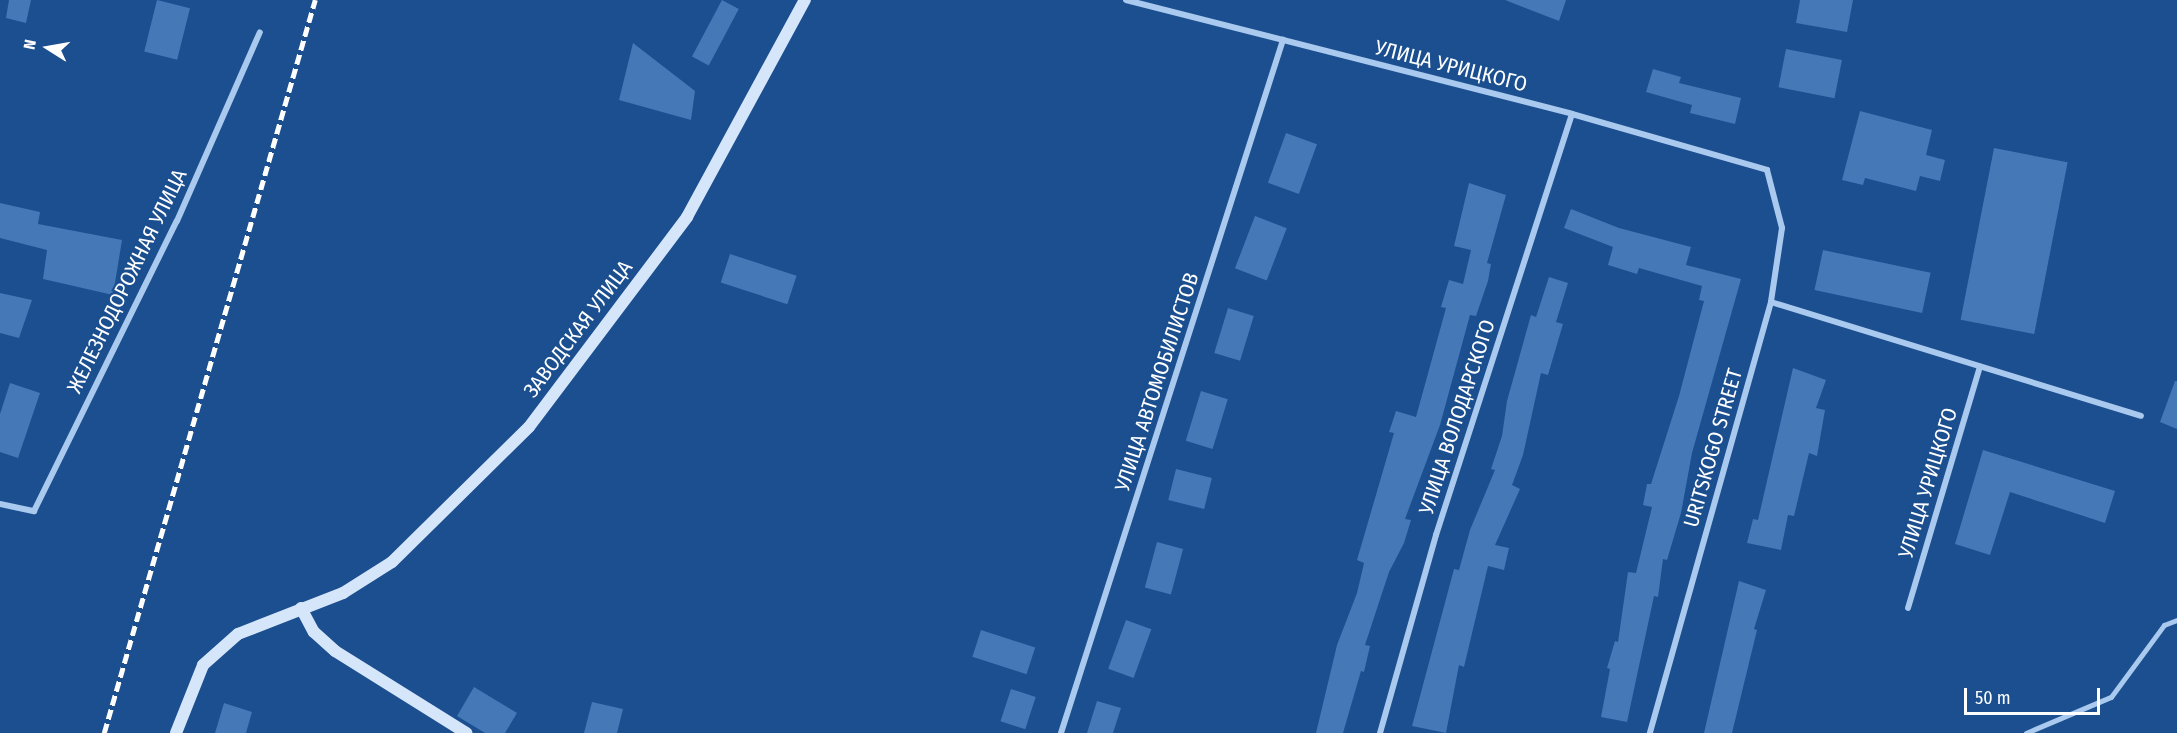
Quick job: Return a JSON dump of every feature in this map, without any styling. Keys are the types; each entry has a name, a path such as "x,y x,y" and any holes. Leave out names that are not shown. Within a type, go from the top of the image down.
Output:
{"main road":[{"name":"ЗАВОДСКАЯ УЛИЦА","path":"176,733 203,665 238,634 343,593 392,562 529,427 687,217 806,0"},
{"path":"301,608 314,632 334,651 466,733"}],"street":[{"name":"УЛИЦА УРИЦКОГО","path":"1126,0 1572,114 1767,170 1782,228 1771,302"},
{"name":"ЖЕЛЕЗНОДОРОЖНАЯ УЛИЦА","path":"0,504 34,511 177,221 260,32"},
{"name":"УЛИЦА АВТОМОБИЛИСТОВ","path":"1061,733 1283,40"},
{"name":"УЛИЦА ВОЛОДАРСКОГО","path":"1380,733 1436,536 1572,114"},
{"path":"1771,302 2141,416"},
{"name":"URITSKOGO STREET","path":"1650,733 1771,302"},
{"name":"УЛИЦА УРИЦКОГО","path":"1908,608 1980,367"}],"lane":[{"path":"2026,733 2111,697 2164,625 2177,620"}],"building":[{"path":"9,0 31,0 26,23 6,18"},
{"path":"157,0 190,8 177,60 144,51"},
{"path":"722,0 739,9 709,65 692,57"},
{"path":"1505,0 1566,0 1559,21"},
{"path":"1800,0 1853,0 1847,32 1796,23"},
{"path":"633,43 695,91 691,120 619,100"},
{"path":"1786,49 1842,60 1835,98 1779,87"},
{"path":"1653,69 1681,77 1679,83 1741,98 1735,124 1690,113 1692,105 1646,92"},
{"path":"1860,111 1932,130 1926,155 1945,160 1940,181 1920,176 1916,191 1865,178 1863,185 1842,180"},
{"path":"1286,133 1317,144 1299,194 1268,183"},
{"path":"1994,148 2068,162 2034,334 1961,320"},
{"path":"1469,183 1506,195 1487,263 1491,264 1488,281 1476,316 1470,315 1440,425 1405,519 1411,520 1404,543 1389,572 1365,645 1370,646 1364,672 1361,671 1343,733 1316,733 1337,645 1357,593 1364,563 1357,560 1394,433 1389,432 1396,411 1416,417 1446,308 1441,307 1449,280 1463,284 1471,250 1454,246"},
{"path":"0,203 40,212 38,224 122,240 113,295 43,279 47,250 0,238"},
{"path":"1571,209 1619,228 1691,247 1686,265 1741,279 1692,453 1681,513 1667,560 1663,559 1658,597 1654,596 1627,722 1601,717 1610,669 1607,668 1615,641 1618,642 1628,572 1636,573 1652,507 1643,505 1647,484 1651,484 1679,396 1704,301 1699,300 1702,286 1639,268 1637,274 1608,265 1613,247 1564,228"},
{"path":"1255,216 1287,228 1267,280 1235,268"},
{"path":"1823,250 1931,273 1922,313 1814,290"},
{"path":"730,254 797,276 787,304 721,283"},
{"path":"1549,277 1568,283 1556,322 1563,324 1548,375 1541,373 1523,455 1512,485 1520,489 1495,545 1509,548 1504,570 1488,566 1464,667 1459,665 1446,733 1412,726 1454,569 1459,570 1470,530 1495,470 1491,469 1502,436 1507,401 1531,315 1536,317"},
{"path":"0,293 32,300 19,338 0,333"},
{"path":"1228,308 1254,316 1240,361 1214,353"},
{"path":"1793,368 1826,380 1816,408 1825,410 1817,456 1809,453 1794,516 1788,515 1781,550 1747,543 1753,519 1758,520"},
{"path":"2175,381 2177,381 2177,429 2160,422"},
{"path":"10,383 40,393 18,458 0,452 0,414"},
{"path":"1201,391 1228,399 1213,449 1186,441"},
{"path":"1983,450 2115,491 2105,523 2010,492 1990,555 1955,544"},
{"path":"1176,469 1212,478 1204,509 1168,500"},
{"path":"1157,542 1183,549 1171,594 1145,587"},
{"path":"1739,581 1766,590 1754,629 1757,630 1732,733 1704,733"},
{"path":"1126,620 1151,629 1134,678 1108,669"},
{"path":"981,630 1035,648 1027,674 972,657"},
{"path":"474,687 517,713 505,733 485,733 457,716"},
{"path":"1011,689 1036,697 1025,729 1000,721"},
{"path":"1097,701 1121,708 1113,733 1087,733"},
{"path":"592,702 623,709 617,733 584,733"},
{"path":"224,703 252,712 246,733 215,733"}],"railway":[{"path":"104,733 315,0"}]}
